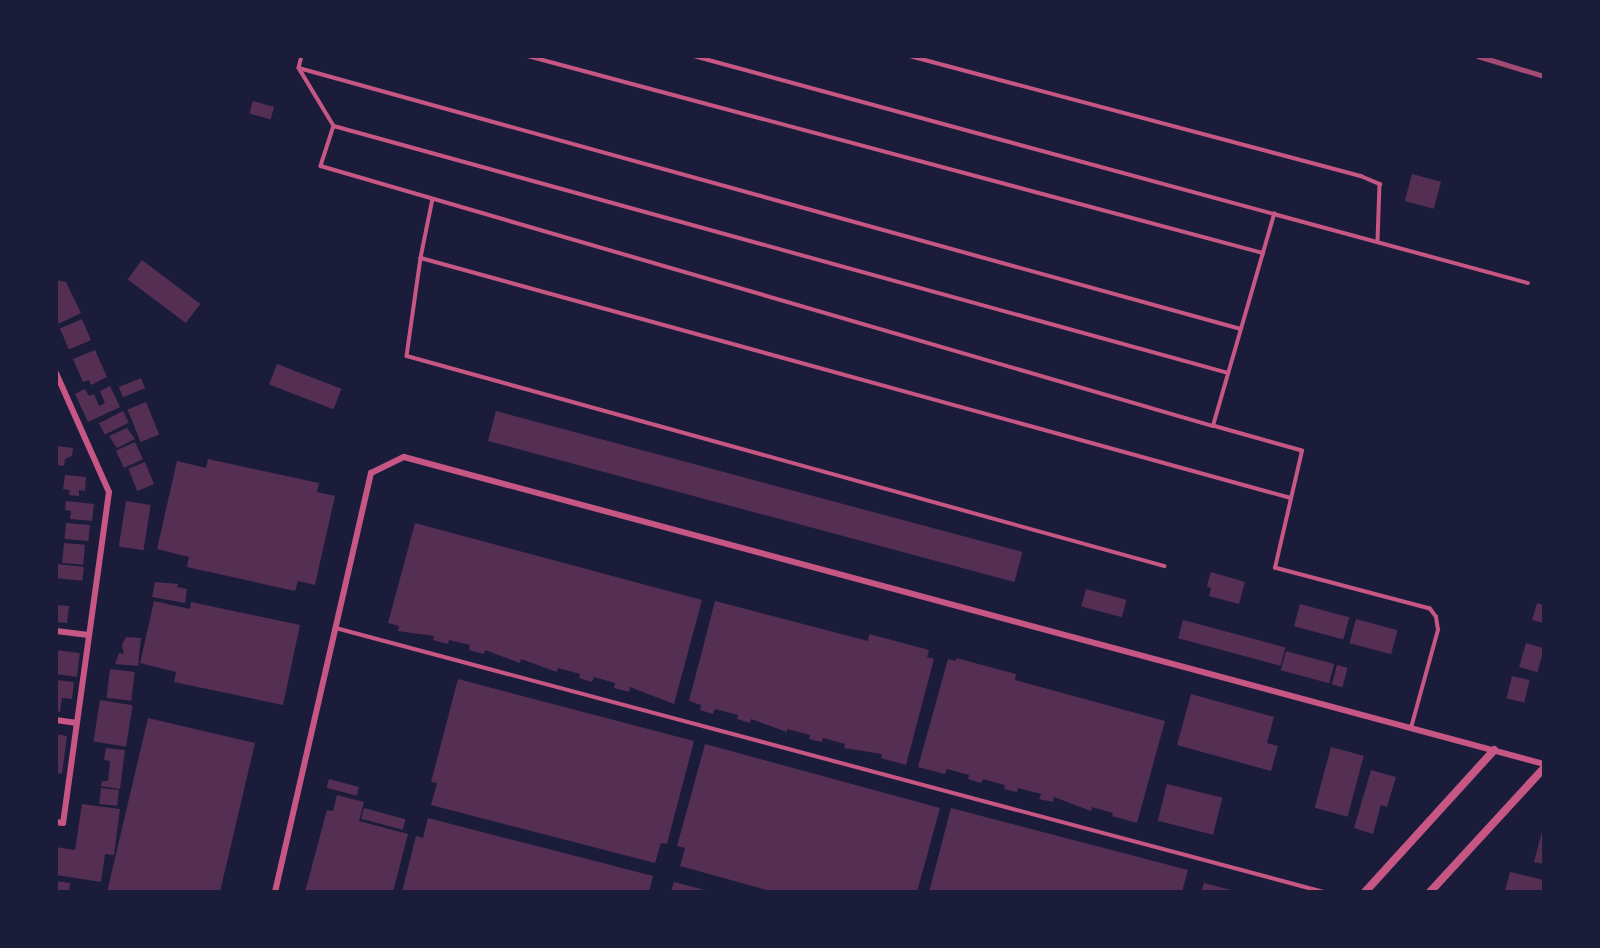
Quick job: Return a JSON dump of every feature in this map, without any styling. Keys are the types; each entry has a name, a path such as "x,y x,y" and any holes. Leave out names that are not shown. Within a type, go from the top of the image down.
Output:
{"street":[{"path":"56,373 109,492 63,823 56,822"},
{"path":"275,892 371,473 404,457 1494,750 1544,766 1430,892"},
{"path":"56,631 89,635"},
{"path":"56,720 77,723"},
{"path":"1365,892 1494,750"}],"lane":[{"path":"302,56 299,68 334,126 1228,373"},
{"path":"528,56 1263,253"},
{"path":"694,56 1528,284"},
{"path":"910,56 1361,176 1380,184 1378,242"},
{"path":"299,68 1241,329"},
{"path":"334,126 321,166 1302,451 1275,568 1430,609 1436,617 1438,630 1411,728"},
{"path":"433,199 421,258 407,356 1164,566"},
{"path":"1213,426 1274,214"},
{"path":"421,258 1291,498"},
{"path":"335,628 1324,892"}],"building":[{"path":"253,101 274,107 271,120 249,113"},
{"path":"1412,174 1441,182 1434,209 1405,201"},
{"path":"142,260 200,304 186,323 128,279"},
{"path":"56,280 66,282 81,313 56,325"},
{"path":"82,319 91,340 69,350 60,328"},
{"path":"95,350 107,377 91,385 89,380 83,382 73,359"},
{"path":"277,364 341,389 334,409 269,385"},
{"path":"141,378 145,388 123,397 119,387"},
{"path":"110,386 120,407 88,422 75,394 85,389 89,396 94,394 99,406 105,403 100,391"},
{"path":"146,402 159,434 141,442 127,409"},
{"path":"123,411 129,423 105,435 99,423"},
{"path":"496,411 1022,552 1014,582 488,441"},
{"path":"127,428 135,439 117,448 109,436"},
{"path":"135,442 143,459 124,468 116,451"},
{"path":"56,446 73,448 72,456 65,459 64,466 56,465"},
{"path":"208,459 319,483 317,492 335,496 315,585 298,581 295,591 187,567 189,557 157,549 177,461 206,468"},
{"path":"145,462 154,484 137,491 128,469"},
{"path":"65,475 86,477 85,491 79,490 79,496 69,495 70,490 63,489"},
{"path":"66,501 94,504 92,521 70,519 71,511 65,510"},
{"path":"126,501 151,505 143,550 119,546"},
{"path":"66,523 90,525 89,541 65,539"},
{"path":"415,523 702,600 674,704 630,687 629,692 614,688 615,683 594,677 592,682 579,678 580,674 558,668 557,672 521,659 520,663 485,650 484,654 469,650 470,645 449,640 448,644 433,640 434,636 398,631 399,626 388,623"},
{"path":"64,543 85,545 83,565 62,563"},
{"path":"57,564 84,567 82,581 56,578"},
{"path":"1211,572 1245,582 1239,604 1209,596 1211,588 1207,586"},
{"path":"155,582 178,584 177,587 187,589 185,603 152,597"},
{"path":"1086,589 1127,600 1122,617 1081,606"},
{"path":"154,601 190,609 191,602 300,625 283,705 174,682 176,672 140,663"},
{"path":"715,601 868,641 869,634 929,650 927,657 934,659 906,765 881,758 882,754 844,748 845,744 823,738 822,742 809,739 810,735 787,729 787,732 751,719 750,723 737,719 738,715 715,709 713,714 700,710 701,705 689,701"},
{"path":"1537,603 1544,605 1544,623 1532,620"},
{"path":"1300,604 1349,617 1343,639 1294,626"},
{"path":"56,605 69,606 67,623 56,622"},
{"path":"1356,619 1398,630 1391,654 1350,643"},
{"path":"1183,620 1285,647 1280,666 1178,638"},
{"path":"126,637 141,638 138,666 115,664 119,653 124,654 122,645"},
{"path":"1526,643 1544,648 1537,672 1519,667"},
{"path":"56,650 80,653 77,677 56,674"},
{"path":"1286,651 1334,664 1329,683 1281,670"},
{"path":"956,658 1016,674 1015,680 1165,721 1137,823 1112,816 1113,813 1092,807 1091,811 1054,797 1053,802 1039,799 1041,794 1018,788 1017,792 1004,789 1005,785 983,779 981,783 968,779 969,775 947,769 945,774 918,767 948,659 956,661"},
{"path":"1337,665 1348,668 1342,687 1332,684"},
{"path":"110,669 135,672 131,701 106,698"},
{"path":"1512,676 1530,680 1524,702 1507,698"},
{"path":"458,679 694,741 667,844 661,843 655,863 431,805 437,783 431,782"},
{"path":"56,680 74,682 72,699 62,698 60,712 56,711"},
{"path":"1191,694 1274,717 1267,743 1278,746 1271,771 1177,745"},
{"path":"100,700 133,705 126,747 93,741"},
{"path":"148,718 255,743 220,892 107,892"},
{"path":"56,734 67,736 62,774 56,773"},
{"path":"705,744 940,808 917,892 774,892 680,866 685,848 677,846"},
{"path":"1331,747 1364,756 1348,817 1315,808"},
{"path":"106,748 125,750 120,789 101,786 102,781 108,781 110,761 104,760"},
{"path":"1371,770 1396,777 1387,807 1381,805 1373,834 1354,828"},
{"path":"329,779 359,787 357,796 327,788"},
{"path":"1167,784 1222,798 1213,835 1158,821"},
{"path":"101,788 119,790 117,806 99,804"},
{"path":"337,795 364,802 359,821 408,834 393,892 305,892 327,810 333,811"},
{"path":"82,804 120,809 114,855 105,854 101,882 56,875 56,847 75,850"},
{"path":"364,808 406,819 403,830 361,819"},
{"path":"951,808 1188,870 1182,892 929,892"},
{"path":"428,818 653,876 649,892 402,892 416,836 423,838"},
{"path":"1544,828 1544,864 1534,862"},
{"path":"1510,872 1544,880 1544,892 1505,891"},
{"path":"56,881 70,883 69,892 56,892"},
{"path":"674,882 709,891 709,892 671,892"},
{"path":"1204,883 1235,891 1235,892 1201,892"}],"railway":[{"path":"1478,56 1544,76"}]}
